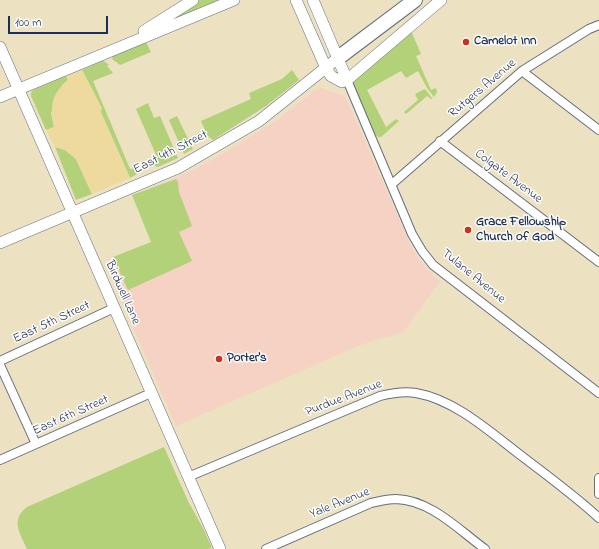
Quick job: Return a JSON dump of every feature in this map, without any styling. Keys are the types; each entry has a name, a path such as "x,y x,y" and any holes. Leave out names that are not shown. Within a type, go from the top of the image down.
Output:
{"highway":[{"path":"338,58 414,0"}],"main road":[{"path":"118,47 193,0"},
{"path":"0,97 234,0"},
{"path":"296,0 326,68 331,76 342,82 347,80 441,0"},
{"name":"Tulane Avenue","path":"313,0 347,80"},
{"name":"Birdwell Lane","path":"0,47 220,549"},
{"name":"East 4th Street","path":"0,243 178,168 259,121 338,58"}],"street":[{"name":"Rutgers Avenue","path":"392,184 522,70 589,29 599,25"},
{"path":"522,70 599,130"},
{"name":"Tulane Avenue","path":"347,80 412,234 422,251 433,265 599,393"},
{"name":"Colgate Avenue","path":"440,141 599,262"},
{"name":"East 5th Street","path":"0,361 114,308"},
{"path":"0,365 36,444"},
{"name":"Purdue Avenue","path":"188,477 380,396 399,392 416,393 455,407 582,502 599,518"},
{"name":"East 6th Street","path":"0,460 151,393"},
{"path":"599,478 599,494"},
{"name":"Yale Avenue","path":"266,549 371,503 398,499 415,503 434,511 485,549"}],"shaded area":[{"path":"319,87 345,96 412,248 423,265 440,282 404,331 356,347 176,426 105,263 153,243 133,196 195,169 226,152 277,120"}],"green space":[{"path":"197,0 220,0 169,21"},
{"path":"410,31 421,54 416,56 431,90 436,88 437,92 434,97 427,88 418,71 406,78 401,71 367,90 386,127 396,119 399,121 381,137 378,137 375,135 353,81"},
{"path":"146,42 151,52 120,65 112,59 113,56"},
{"path":"102,61 109,65 107,66 113,73 93,81 130,169 137,168 137,174 130,178 100,110 102,109 82,70"},
{"path":"292,70 299,80 266,106 213,140 203,132 205,130 201,121 251,99 249,93 282,79"},
{"path":"66,76 68,80 62,85 51,113 54,127 46,130 31,93 33,90"},
{"path":"425,89 432,98 431,99 427,96 406,114 404,112 418,100 415,94"},
{"path":"148,103 154,118 160,116 178,158 158,167 154,166 152,160 157,157 136,109"},
{"path":"177,116 193,149 184,154 169,120"},
{"path":"55,147 65,150 76,159 92,194 76,200"},
{"path":"176,179 178,182 179,192 192,226 179,232 192,261 128,290 113,257 151,242 132,195"},
{"path":"164,447 188,501 212,548 27,549 19,532 18,522 22,512 27,507"}],"sand":[{"path":"82,70 102,108 100,110 130,178 92,194 76,159 65,150 55,147 46,130 54,127 52,112 53,101 62,85 68,80 66,76"}],"place":[{"name":"Camelot Inn","path":"466,42"},
{"name":"Grace Fellowship Church of God","path":"468,230"},
{"name":"Porter's","path":"219,359"}]}
